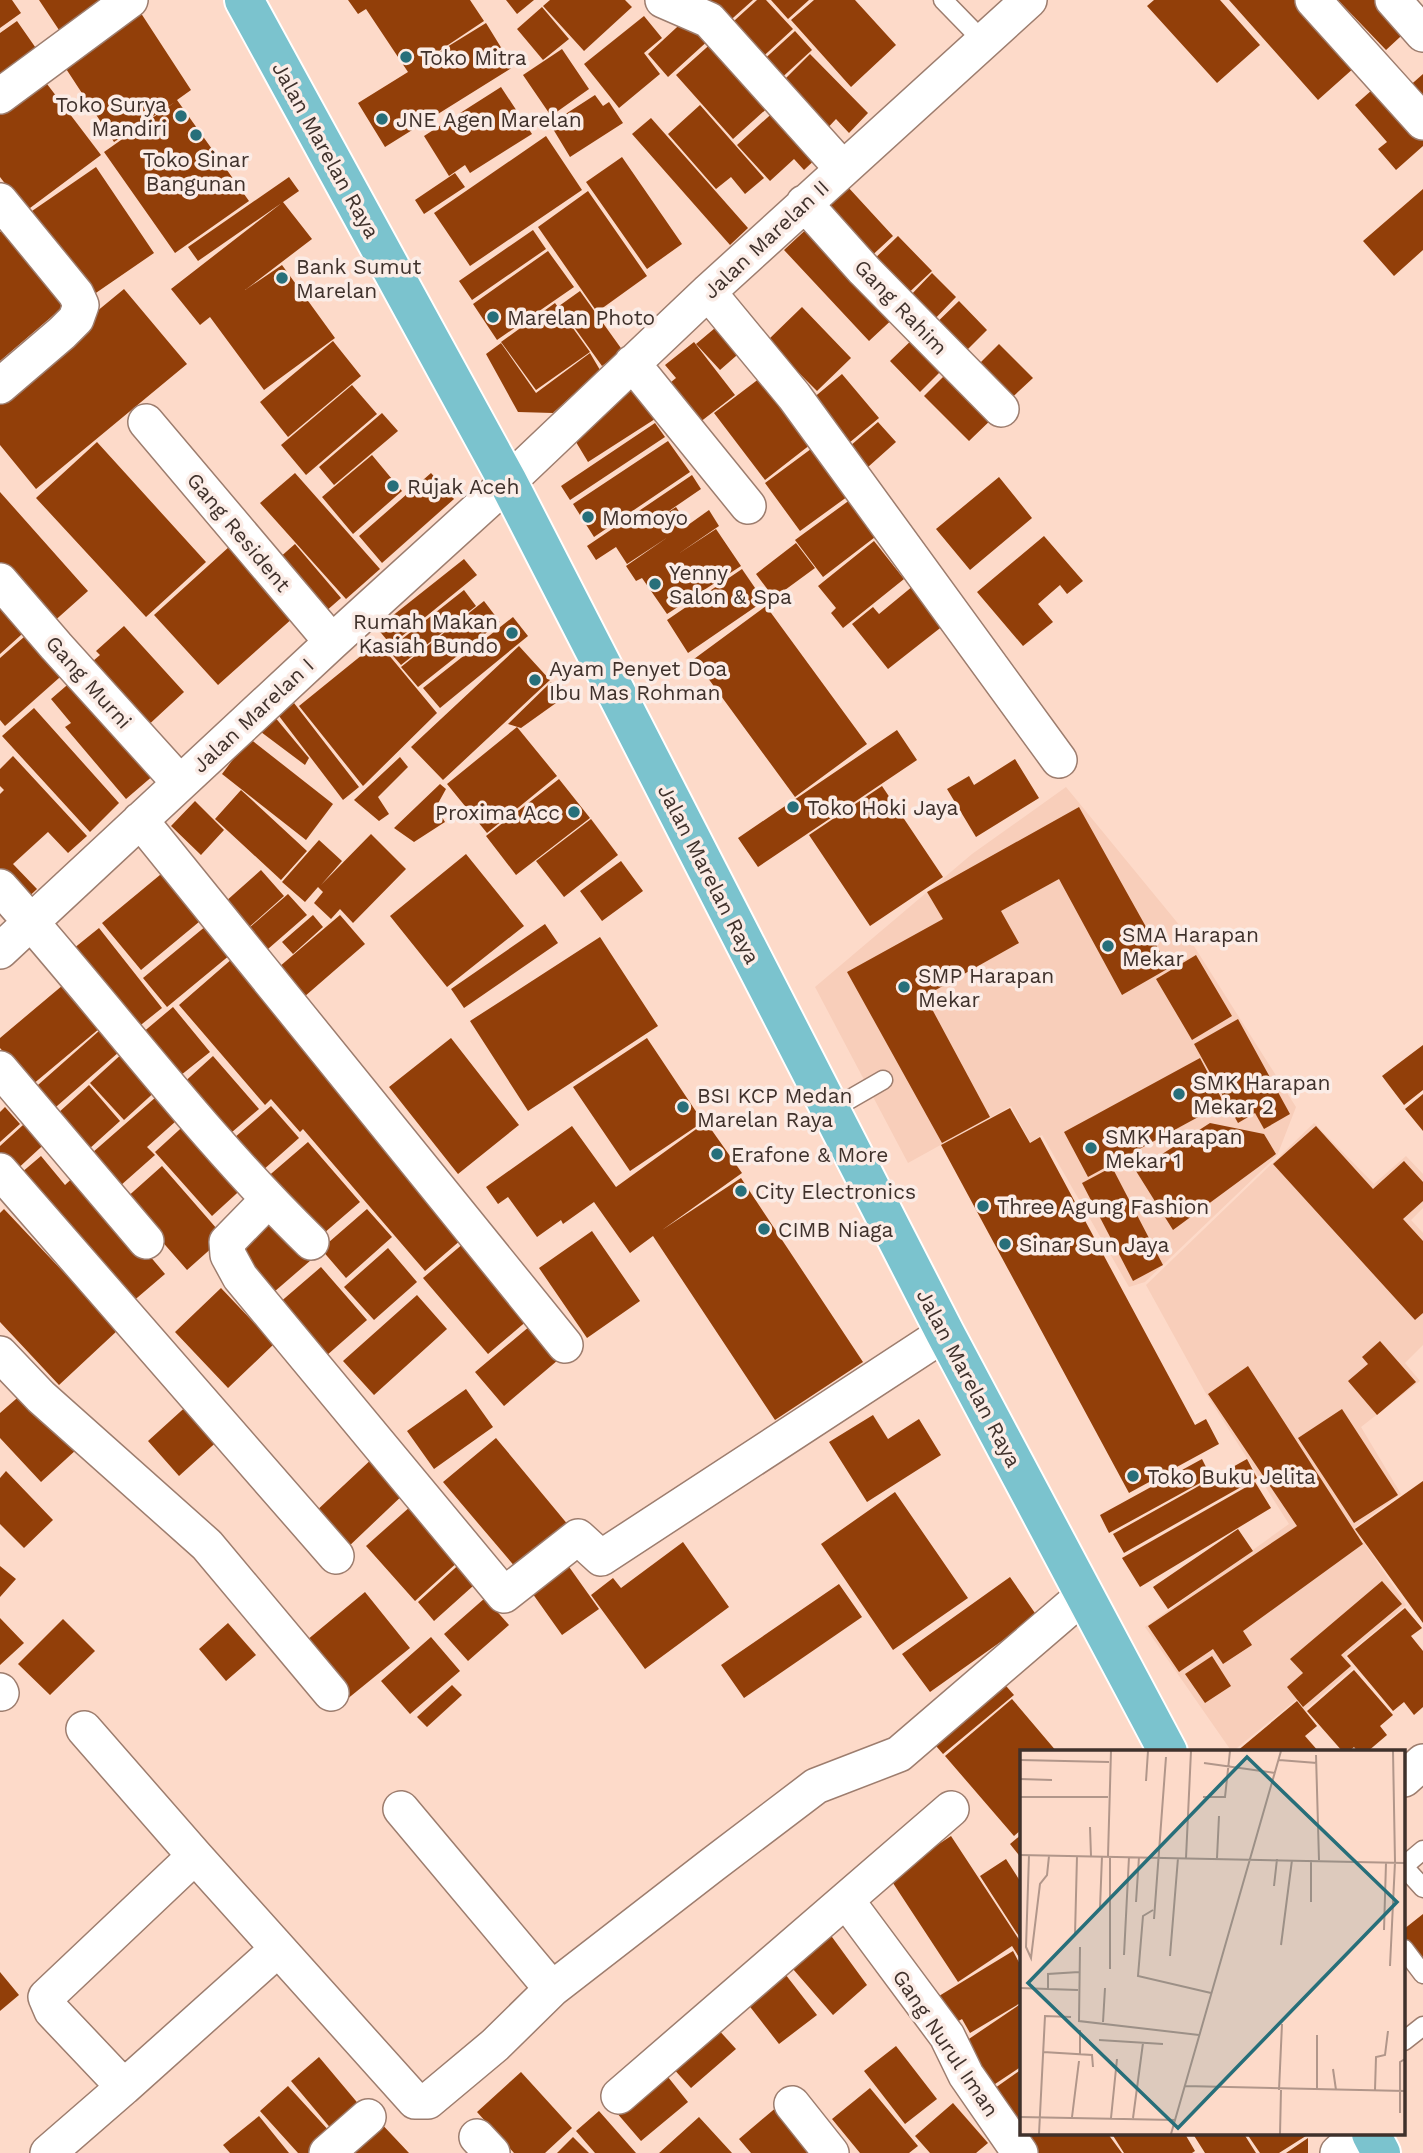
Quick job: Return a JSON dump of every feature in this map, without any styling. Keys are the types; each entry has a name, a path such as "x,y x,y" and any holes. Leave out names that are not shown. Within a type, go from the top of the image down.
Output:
{"main road":[{"name":"Jalan Marelan Raya","path":"244,0 508,482 945,1333 1167,1750"},
{"path":"1372,2136 1381,2153"}],"street":[{"path":"0,96 130,0"},
{"path":"663,0 709,20 842,168"},
{"name":"Jalan Marelan II","path":"508,482 804,203 1029,0"},
{"path":"1313,0 1423,122"},
{"path":"1393,0 1423,34"},
{"path":"0,201 76,294 81,305 76,319 0,386"},
{"name":"Gang Rahim","path":"804,203 864,270 1001,409"},
{"path":"708,292 794,396 1059,760"},
{"path":"632,363 748,506"},
{"name":"Gang Resident","path":"146,422 332,642"},
{"name":"Jalan Marelan I","path":"0,951 249,718 508,482"},
{"name":"Gang Murni","path":"0,581 180,783"},
{"path":"140,820 565,1345"},
{"path":"0,887 268,1200 311,1242"},
{"path":"0,1069 146,1241"},
{"path":"0,1171 335,1556"},
{"path":"268,1200 227,1242 228,1255 240,1277 504,1595 578,1537 601,1558 945,1333"},
{"path":"0,1354 41,1397 206,1545 331,1693"},
{"path":"84,1729 195,1857 415,2101 428,2101 495,2045 552,1989 817,1786 899,1754 1084,1595"},
{"path":"1406,1777 1423,1762"},
{"path":"401,1809 552,1989"},
{"path":"619,2096 951,1809"},
{"path":"124,2087 52,2011 46,1997 195,1857"},
{"name":"Gang Nurul Iman","path":"846,1900 947,2036 966,2075 1020,2153"},
{"path":"48,2153 278,1949"},
{"path":"792,2104 831,2153"},
{"path":"327,2153 368,2117"},
{"path":"1338,2153 1357,2136"}],"lane":[{"path":"943,0 983,41"},
{"path":"831,1110 883,1080"},
{"path":"1406,1865 1423,1850"},
{"path":"1406,1869 1423,1888"},
{"path":"1406,1952 1423,1974"},
{"path":"1406,2039 1423,2026"}],"shaded area":[{"path":"1066,787 1185,932 1296,1107 1277,1156 1145,1282 1129,1287 1042,1135 1030,1142 1011,1106 908,1163 815,987 972,854"},
{"path":"1314,1123 1374,1184 1406,1156 1423,1174 1423,1208 1411,1220 1423,1233 1423,1345 1405,1363 1420,1381 1361,1427 1401,1494 1354,1528 1406,1605 1345,1656 1353,1668 1305,1710 1296,1700 1234,1750 1231,1750 1145,1627 1289,1524 1205,1392 1146,1285"}],"building":[{"path":"0,0 12,0 21,13 0,28"},
{"path":"39,0 109,0 61,33"},
{"path":"348,0 470,0 484,21 421,63 486,23 513,67 385,147 358,103 408,72 366,9 358,14"},
{"path":"506,0 534,0 517,14"},
{"path":"550,0 625,0 632,7 584,51 543,6"},
{"path":"710,0 753,0 724,26 705,5"},
{"path":"757,0 766,0 793,29 756,63 724,30"},
{"path":"771,0 809,0 788,19"},
{"path":"814,0 855,0 896,45 851,87 791,20"},
{"path":"1154,0 1220,0 1260,45 1217,83 1147,6"},
{"path":"1229,0 1312,0 1364,59 1318,100"},
{"path":"1338,0 1390,0 1413,25 1386,50"},
{"path":"135,4 191,90 177,100 249,201 175,253 104,152 175,102 114,142 57,55"},
{"path":"542,7 569,39 543,60 517,29"},
{"path":"690,15 711,38 668,77 648,54"},
{"path":"644,16 662,38 644,53 660,74 619,108 584,64"},
{"path":"17,21 40,54 0,82 0,33"},
{"path":"795,31 812,50 777,82 759,64"},
{"path":"715,40 773,103 733,139 676,75"},
{"path":"562,49 589,89 551,116 523,75"},
{"path":"810,54 868,113 849,133 836,119 823,133 777,87"},
{"path":"1423,74 1423,108 1406,89"},
{"path":"44,80 101,155 26,211 0,177 0,114"},
{"path":"1381,82 1423,130 1423,146 1396,170 1378,149 1387,142 1355,105"},
{"path":"501,87 532,134 470,173 465,165 449,176 424,136"},
{"path":"595,95 603,106 609,102 623,123 570,157 550,124"},
{"path":"700,105 764,178 745,194 731,177 716,189 668,134"},
{"path":"779,107 821,154 804,170 794,159 770,181 737,145"},
{"path":"651,118 748,228 730,245 632,134"},
{"path":"546,136 582,190 470,266 434,213"},
{"path":"622,157 682,244 647,269 586,182"},
{"path":"96,167 154,253 90,297 32,211"},
{"path":"455,173 465,187 424,214 415,200"},
{"path":"289,177 299,191 198,261 188,247"},
{"path":"847,186 893,236 865,262 819,213"},
{"path":"1423,189 1423,250 1394,276 1363,241"},
{"path":"588,191 647,276 597,312 538,227"},
{"path":"283,202 312,239 245,290 282,265 335,338 264,390 210,317 200,325 171,289"},
{"path":"813,223 898,314 869,341 784,250"},
{"path":"8,226 71,300 0,361 0,232"},
{"path":"533,230 546,249 472,300 459,281"},
{"path":"898,236 932,271 901,300 868,265"},
{"path":"548,251 574,287 497,340 473,304"},
{"path":"932,273 956,297 927,327 908,298"},
{"path":"124,289 187,364 36,489 0,445 0,391"},
{"path":"580,291 623,351 602,366 559,306"},
{"path":"959,301 987,330 957,360 928,331"},
{"path":"555,303 590,352 536,390 501,342"},
{"path":"802,307 851,358 817,391 767,341"},
{"path":"721,323 744,349 720,370 696,344"},
{"path":"919,333 948,364 920,392 890,361"},
{"path":"333,341 361,376 288,437 260,402"},
{"path":"694,342 735,395 695,426 665,387 676,378 665,365"},
{"path":"501,343 536,393 590,353 600,370 553,413 518,412 486,354"},
{"path":"999,344 1033,378 1003,406 970,373"},
{"path":"951,369 997,414 969,441 924,396"},
{"path":"842,374 879,418 849,443 812,399"},
{"path":"764,375 815,441 765,480 714,413"},
{"path":"352,385 377,414 306,475 281,445"},
{"path":"634,387 655,419 588,462 576,442"},
{"path":"382,413 398,431 334,485 319,467"},
{"path":"878,422 896,442 868,467 850,446"},
{"path":"655,423 665,437 570,500 561,486"},
{"path":"668,441 690,472 594,537 573,504"},
{"path":"97,442 206,562 146,617 36,498"},
{"path":"815,446 851,494 800,531 765,483"},
{"path":"372,455 402,491 353,534 322,497"},
{"path":"295,473 380,569 346,599 260,503"},
{"path":"431,473 454,499 382,563 359,536"},
{"path":"692,475 701,489 647,526 676,507 688,525 709,510 719,526 678,554 716,529 741,566 667,614 642,578 636,581 626,566 668,537 627,564 616,547 596,560 587,546"},
{"path":"999,477 1032,518 970,570 936,529"},
{"path":"0,492 88,591 51,624 0,567"},
{"path":"858,494 879,534 823,577 795,540"},
{"path":"1044,536 1083,581 1067,594 1060,585 1038,604 1053,622 1023,646 977,592"},
{"path":"874,541 904,579 843,628 831,613 836,608 818,586"},
{"path":"796,543 815,568 774,598 756,574"},
{"path":"295,544 341,598 325,612 278,559"},
{"path":"230,546 294,617 218,685 154,615"},
{"path":"464,559 477,575 391,645 377,628"},
{"path":"742,569 764,601 688,653 667,620"},
{"path":"913,586 944,625 888,669 852,624 873,607 879,614"},
{"path":"0,589 32,625 0,654"},
{"path":"464,590 476,606 401,665 388,650"},
{"path":"484,601 500,622 418,687 401,667"},
{"path":"766,606 867,744 795,797 694,659"},
{"path":"513,617 528,636 440,708 423,688"},
{"path":"124,626 184,692 143,730 86,667 100,655 96,651"},
{"path":"32,630 68,670 5,726 0,720 0,658"},
{"path":"378,642 437,713 363,786 299,706"},
{"path":"519,646 550,680 443,780 411,747"},
{"path":"80,674 162,768 126,799 65,727 71,723 51,699"},
{"path":"551,682 563,698 521,728 508,724"},
{"path":"294,703 359,787 343,800 279,716"},
{"path":"34,708 119,803 90,832 2,736"},
{"path":"274,716 309,758 305,765 261,732"},
{"path":"517,727 557,776 487,833 447,784"},
{"path":"897,730 917,760 758,867 738,838"},
{"path":"249,738 333,804 306,840 222,774"},
{"path":"13,756 87,836 68,853 48,832 13,864 37,889 20,905 0,883 0,794 4,790 0,786 0,769"},
{"path":"400,757 408,767 378,797 389,814 379,821 354,800"},
{"path":"1015,759 1039,798 976,837 947,789 969,776 974,785"},
{"path":"559,779 590,818 516,875 486,836"},
{"path":"440,784 446,789 436,807 445,822 414,842 394,828"},
{"path":"882,786 943,877 870,926 809,835"},
{"path":"241,790 307,851 281,880 215,819"},
{"path":"195,801 224,830 201,855 171,826"},
{"path":"1079,807 1169,968 1122,995 1059,879 1001,911 1019,943 925,996 990,1117 942,1143 847,972 943,919 927,892"},
{"path":"591,819 618,855 564,897 536,861"},
{"path":"371,834 406,869 353,923 340,909 331,919 314,903 323,892 318,887 305,902 282,882 319,840 342,861 321,885"},
{"path":"466,854 524,926 447,987 390,916"},
{"path":"621,861 643,891 602,921 580,891"},
{"path":"172,865 211,912 141,970 102,923"},
{"path":"261,870 284,896 248,928 225,902"},
{"path":"288,894 307,915 268,949 249,928"},
{"path":"313,915 323,927 293,954 282,942"},
{"path":"340,915 365,944 304,997 279,967"},
{"path":"212,921 236,950 167,1007 143,978"},
{"path":"545,924 558,943 464,1008 451,989"},
{"path":"99,928 162,1008 132,1032 68,953"},
{"path":"600,937 658,1026 528,1111 470,1021"},
{"path":"240,952 469,1233 425,1271 303,1129 300,1132 271,1099 265,1105 179,1005"},
{"path":"1196,955 1232,1016 1192,1040 1156,979"},
{"path":"69,980 106,1023 32,1085 0,1048 0,1038"},
{"path":"173,1007 210,1052 171,1083 135,1039"},
{"path":"1238,1019 1290,1114 1264,1129 1255,1113 1238,1123 1194,1044"},
{"path":"108,1023 127,1045 49,1113 30,1092"},
{"path":"451,1038 519,1125 458,1174 389,1087"},
{"path":"647,1038 703,1122 630,1171 573,1087"},
{"path":"1423,1045 1423,1090 1404,1105 1382,1076"},
{"path":"125,1051 159,1088 124,1120 90,1083"},
{"path":"213,1056 259,1109 225,1138 180,1086"},
{"path":"1200,1058 1224,1103 1088,1177 1064,1132"},
{"path":"89,1085 120,1121 89,1149 57,1114"},
{"path":"164,1090 185,1113 147,1147 155,1155 120,1186 92,1153"},
{"path":"1423,1094 1423,1131 1405,1109"},
{"path":"271,1106 299,1138 262,1171 234,1138"},
{"path":"5,1107 20,1124 0,1142 0,1112"},
{"path":"1010,1108 1030,1143 1040,1137 1195,1425 1206,1419 1219,1444 1129,1493 941,1145"},
{"path":"34,1115 53,1136 13,1173 0,1158 0,1146"},
{"path":"190,1120 247,1184 212,1216 155,1152"},
{"path":"706,1122 742,1173 662,1230 741,1178 863,1362 775,1420 653,1236 630,1253 594,1202 563,1224 561,1220 537,1237 508,1197 498,1204 486,1187 572,1126 616,1187"},
{"path":"1210,1123 1264,1134 1276,1154 1173,1230 1136,1171"},
{"path":"1316,1126 1373,1189 1404,1161 1423,1182 1423,1201 1403,1219 1423,1241 1423,1313 1415,1320 1273,1164"},
{"path":"308,1142 360,1202 316,1240 265,1179"},
{"path":"41,1156 65,1185 79,1172 165,1274 131,1303 21,1173"},
{"path":"162,1166 224,1237 187,1270 125,1199"},
{"path":"1112,1167 1163,1265 1133,1281 1082,1183"},
{"path":"4,1209 118,1330 59,1385 0,1322 0,1213"},
{"path":"367,1209 392,1237 346,1278 321,1249"},
{"path":"268,1211 311,1260 274,1292 232,1243"},
{"path":"592,1231 640,1301 587,1338 539,1268"},
{"path":"471,1237 536,1313 488,1354 423,1278"},
{"path":"388,1248 417,1282 374,1320 344,1287"},
{"path":"321,1267 367,1320 318,1363 271,1310"},
{"path":"221,1288 274,1344 228,1388 175,1332"},
{"path":"417,1295 447,1329 374,1395 343,1361"},
{"path":"530,1326 558,1360 504,1406 475,1372"},
{"path":"1380,1341 1416,1382 1377,1415 1348,1381 1368,1364 1362,1357"},
{"path":"1248,1366 1363,1544 1243,1631 1252,1645 1223,1664 1213,1649 1179,1672 1148,1626 1297,1526 1208,1394"},
{"path":"466,1389 493,1427 434,1469 407,1431"},
{"path":"24,1392 77,1449 41,1482 0,1438 0,1413"},
{"path":"191,1402 222,1437 179,1476 148,1441"},
{"path":"1342,1409 1398,1495 1354,1523 1298,1438"},
{"path":"873,1415 888,1439 919,1419 941,1455 867,1502 829,1442"},
{"path":"496,1438 574,1532 522,1575 443,1482"},
{"path":"375,1456 407,1491 346,1549 313,1514"},
{"path":"1202,1459 1211,1477 1109,1533 1100,1515"},
{"path":"1247,1459 1257,1478 1124,1553 1113,1534"},
{"path":"6,1471 53,1520 24,1548 0,1524 0,1478"},
{"path":"1423,1481 1423,1623 1355,1529"},
{"path":"1255,1482 1271,1508 1140,1587 1122,1558"},
{"path":"895,1492 968,1598 893,1650 821,1544"},
{"path":"411,1506 460,1560 415,1601 366,1546"},
{"path":"1238,1529 1253,1551 1168,1609 1153,1587"},
{"path":"683,1542 729,1607 645,1669 591,1595 613,1578 621,1588"},
{"path":"466,1558 483,1577 434,1621 418,1602"},
{"path":"567,1564 599,1609 562,1635 530,1590"},
{"path":"0,1566 16,1579 0,1597"},
{"path":"1010,1577 1037,1616 930,1692 902,1654"},
{"path":"1382,1581 1402,1604 1341,1655 1351,1666 1303,1707 1287,1687 1303,1673 1290,1659"},
{"path":"839,1584 862,1617 744,1698 721,1665"},
{"path":"365,1592 410,1648 346,1700 301,1645"},
{"path":"485,1598 509,1625 468,1661 444,1634"},
{"path":"1405,1608 1422,1628 1411,1636 1423,1651 1423,1707 1414,1715 1404,1702 1393,1711 1347,1656"},
{"path":"0,1618 24,1643 0,1665"},
{"path":"63,1619 95,1651 50,1695 18,1664"},
{"path":"228,1623 256,1655 226,1681 199,1649"},
{"path":"431,1637 460,1671 410,1714 381,1681"},
{"path":"1212,1656 1231,1686 1205,1703 1185,1674"},
{"path":"1354,1670 1393,1715 1380,1726 1387,1735 1369,1750 1356,1750 1354,1747 1341,1750 1307,1711"},
{"path":"1000,1679 1014,1695 943,1754 930,1739"},
{"path":"452,1685 462,1695 427,1727 417,1717"},
{"path":"1012,1699 1055,1750 1020,1750 1020,1831 1014,1836 945,1756"},
{"path":"1297,1701 1317,1726 1305,1736 1317,1750 1238,1750"},
{"path":"951,1836 1020,1941 1020,1959 1012,1946 958,1982 889,1877"},
{"path":"1020,1836 1020,1856 1010,1844"},
{"path":"1006,1859 1020,1881 1020,1938 980,1876"},
{"path":"1423,1914 1423,1967 1406,1946 1406,1927"},
{"path":"824,1926 867,1985 833,2015 786,1961"},
{"path":"1013,1951 1020,1964 1020,2003 970,2033 962,2019 955,2023 939,1996"},
{"path":"782,1970 817,2015 779,2044 744,1999"},
{"path":"0,1972 19,1995 0,2011"},
{"path":"1020,2004 1020,2067 986,2090 957,2047"},
{"path":"716,2027 736,2049 691,2088 671,2066"},
{"path":"896,2046 937,2099 905,2124 864,2071"},
{"path":"319,2057 361,2107 333,2131 291,2081"},
{"path":"1020,2070 1020,2136 1109,2136 1122,2153 1030,2153 988,2093"},
{"path":"521,2072 572,2128 545,2153 514,2153 477,2112"},
{"path":"664,2072 688,2102 641,2141 616,2112"},
{"path":"288,2086 331,2133 309,2153 298,2153 260,2111"},
{"path":"870,2088 918,2146 909,2153 860,2153 832,2119"},
{"path":"953,2103 988,2143 976,2153 930,2153 915,2136"},
{"path":"778,2106 820,2153 751,2153 739,2139"},
{"path":"599,2111 636,2153 595,2153 576,2131"},
{"path":"259,2116 289,2153 230,2153 223,2145"},
{"path":"699,2117 732,2153 659,2153"},
{"path":"377,2119 409,2153 347,2153"},
{"path":"1113,2136 1186,2136 1195,2151 1192,2153 1124,2153"},
{"path":"1194,2136 1245,2136 1256,2153 1205,2153"},
{"path":"1248,2136 1306,2136 1279,2153 1260,2153"},
{"path":"573,2137 589,2153 557,2153"},
{"path":"1308,2138 1308,2153 1286,2153"}],"place":[{"name":"Toko Mitra","path":"406,57"},
{"name":"Toko Surya Mandiri","path":"181,116"},
{"name":"JNE Agen Marelan","path":"382,119"},
{"name":"Toko Sinar Bangunan","path":"196,135"},
{"name":"Bank Sumut Marelan","path":"282,278"},
{"name":"Marelan Photo","path":"493,317"},
{"name":"Rujak Aceh","path":"393,486"},
{"name":"Momoyo","path":"588,517"},
{"name":"Yenny Salon & Spa","path":"655,584"},
{"name":"Rumah Makan Kasiah Bundo","path":"512,633"},
{"name":"Ayam Penyet Doa Ibu Mas Rohman","path":"535,680"},
{"name":"Toko Hoki Jaya","path":"793,807"},
{"name":"Proxima Acc","path":"574,812"},
{"name":"SMA Harapan Mekar","path":"1108,946"},
{"name":"SMP Harapan Mekar","path":"904,987"},
{"name":"SMK Harapan Mekar 2","path":"1179,1094"},
{"name":"BSI KCP Medan Marelan Raya","path":"683,1107"},
{"name":"SMK Harapan Mekar 1","path":"1091,1148"},
{"name":"Erafone & More","path":"717,1154"},
{"name":"City Electronics","path":"741,1191"},
{"name":"Three Agung Fashion","path":"983,1206"},
{"name":"CIMB Niaga","path":"764,1229"},
{"name":"Sinar Sun Jaya","path":"1005,1244"},
{"name":"Toko Buku Jelita","path":"1133,1476"}]}
